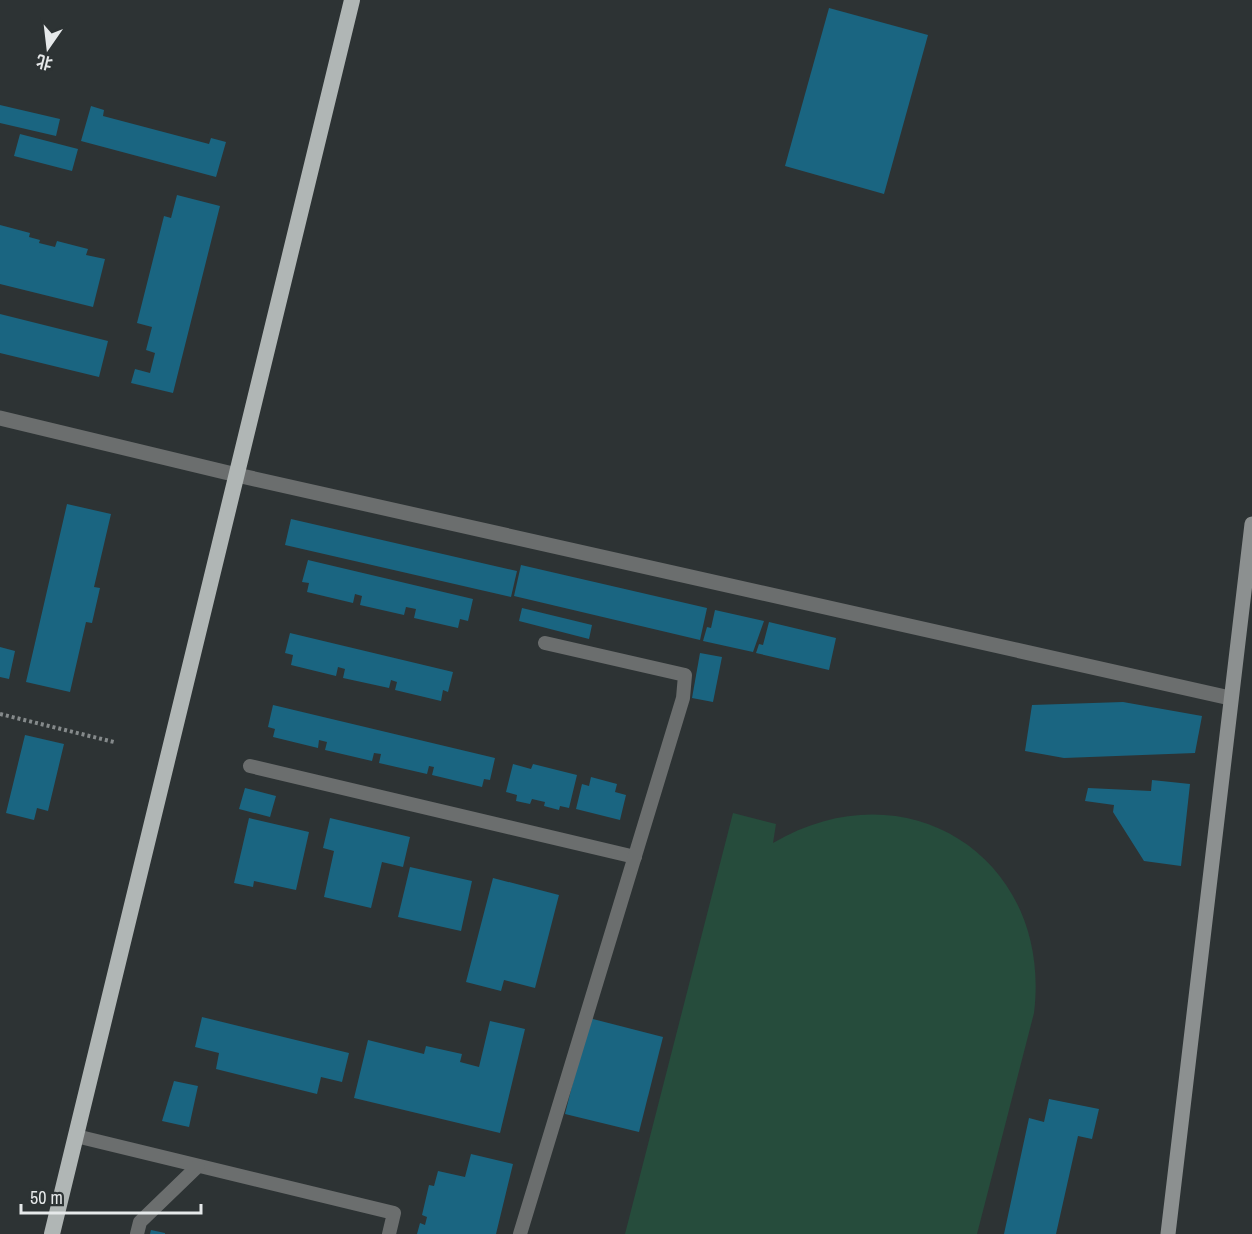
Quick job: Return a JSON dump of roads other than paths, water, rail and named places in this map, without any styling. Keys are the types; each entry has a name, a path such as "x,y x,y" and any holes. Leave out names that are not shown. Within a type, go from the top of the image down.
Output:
{"highway":[{"path":"52,1234 352,0"}],"main road":[{"path":"1168,1234 1252,524"}],"street":[{"path":"0,418 237,475 1230,698"}],"lane":[{"path":"520,1234 683,698 685,675 545,643"},
{"path":"249,766 635,857"},
{"path":"76,1136 394,1213 389,1234"},
{"path":"137,1234 140,1222 198,1166"}]}
